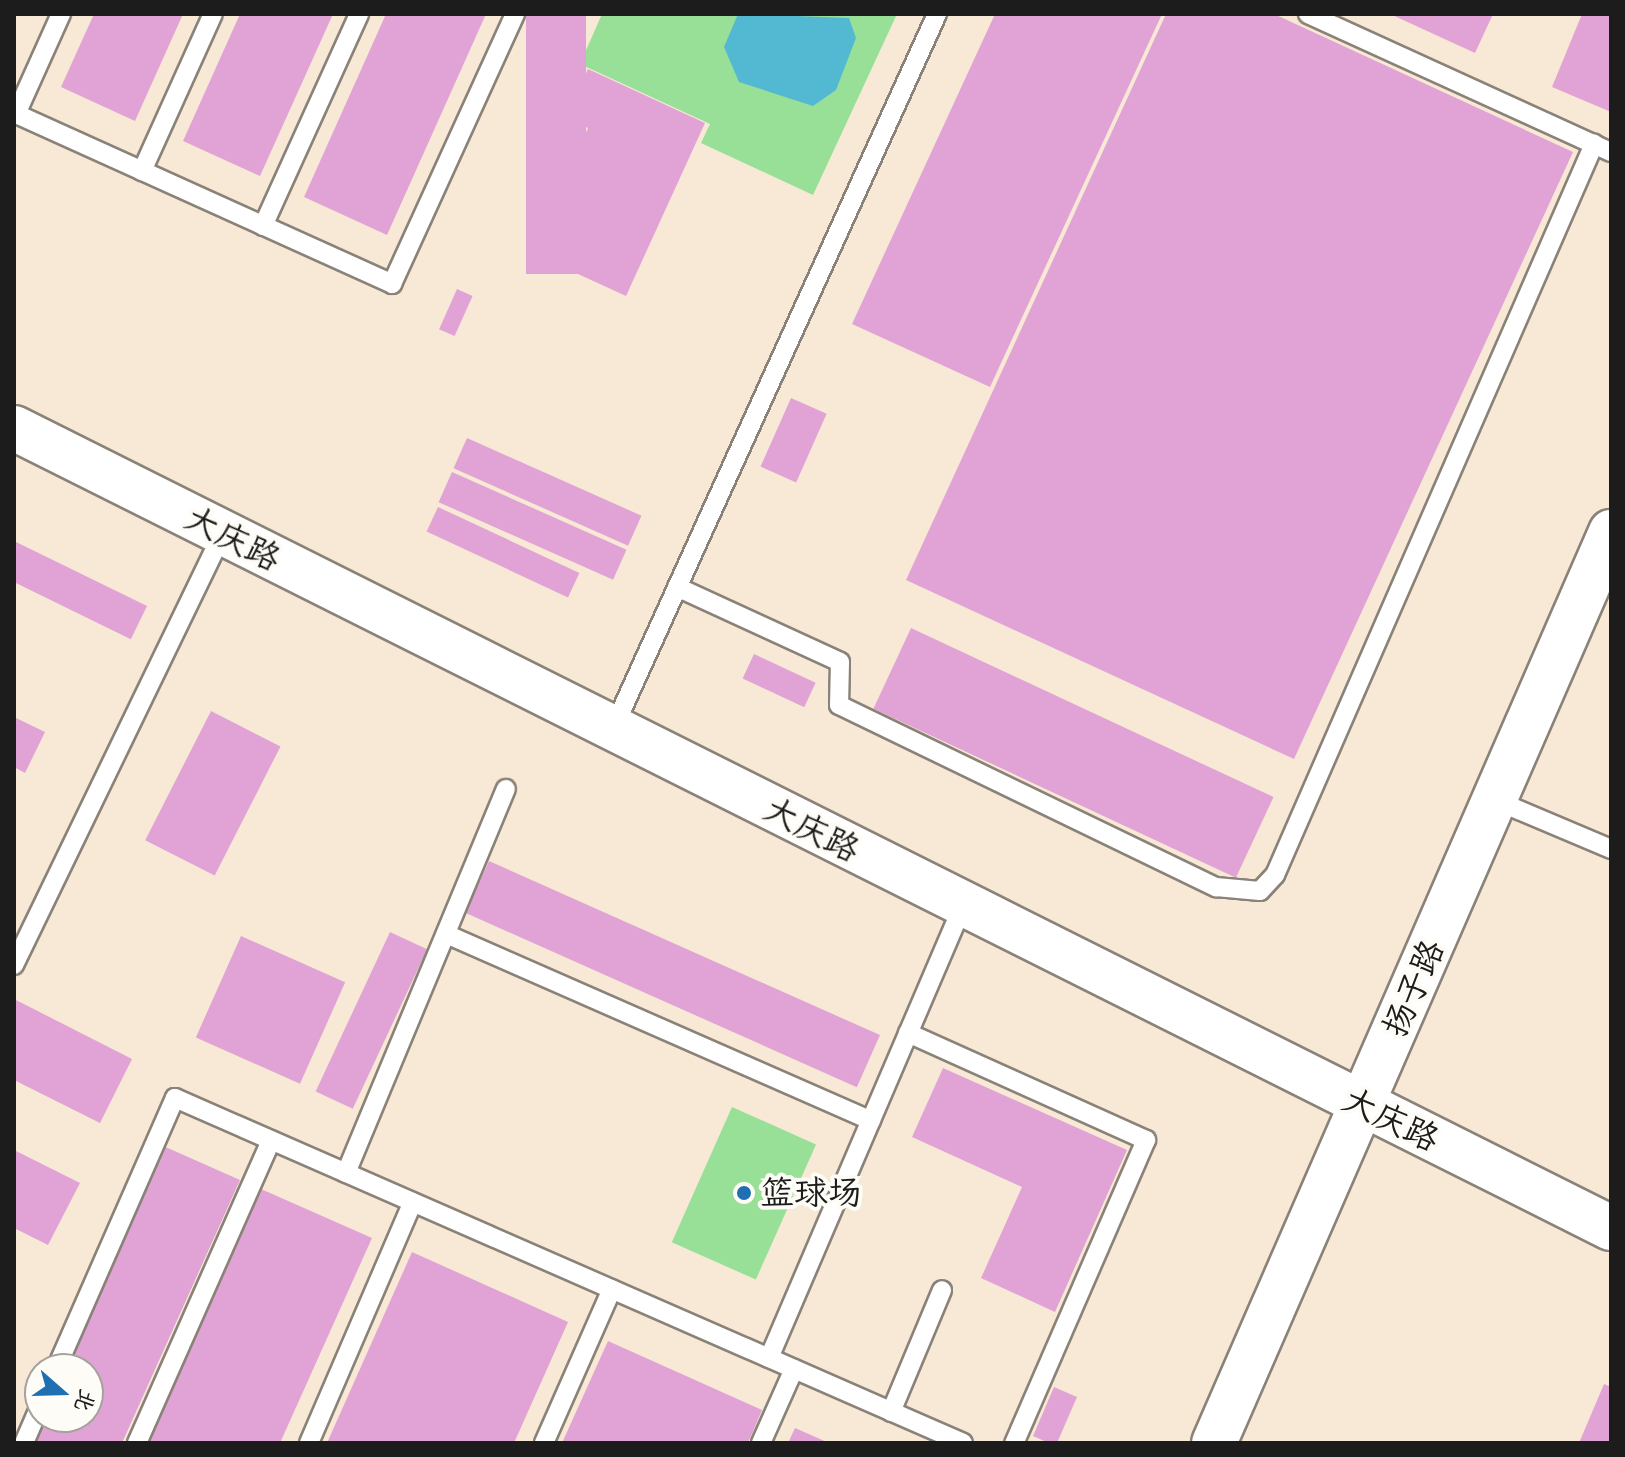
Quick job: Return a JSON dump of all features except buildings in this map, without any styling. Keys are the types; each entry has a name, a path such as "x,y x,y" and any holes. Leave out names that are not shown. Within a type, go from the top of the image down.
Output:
{"street":[{"name":"大庆路","path":"14,428 1611,1228"},
{"name":"扬子路","path":"1214,1443 1611,532"}],"lane":[{"path":"61,14 15,113 392,284 515,14"},
{"path":"142,171 213,14"},
{"path":"263,226 359,14"},
{"path":"613,729 937,14"},
{"path":"677,587 840,662 839,705 1216,887 1260,891 1275,875 1602,148 1308,14"},
{"path":"14,965 223,533"},
{"path":"346,1173 506,789"},
{"path":"1495,800 1611,849"},
{"path":"769,1358 963,905"},
{"path":"446,934 871,1121"},
{"path":"908,1033 1146,1140 1014,1443"},
{"path":"63,1353 175,1098 963,1443"},
{"path":"137,1443 271,1140"},
{"path":"309,1443 413,1202"},
{"path":"544,1443 612,1289"},
{"path":"891,1412 942,1290"},
{"path":"761,1443 794,1369"}],"green space":[{"path":"602,14 897,14 813,195 701,143 710,124 580,64"},
{"name":"篮球场","path":"732,1107 816,1144 756,1280 672,1242"}],"water":[{"path":"738,14 849,18 856,38 836,90 813,106 739,82 724,47"}],"place":[{"name":"篮球场","path":"744,1193"}]}
